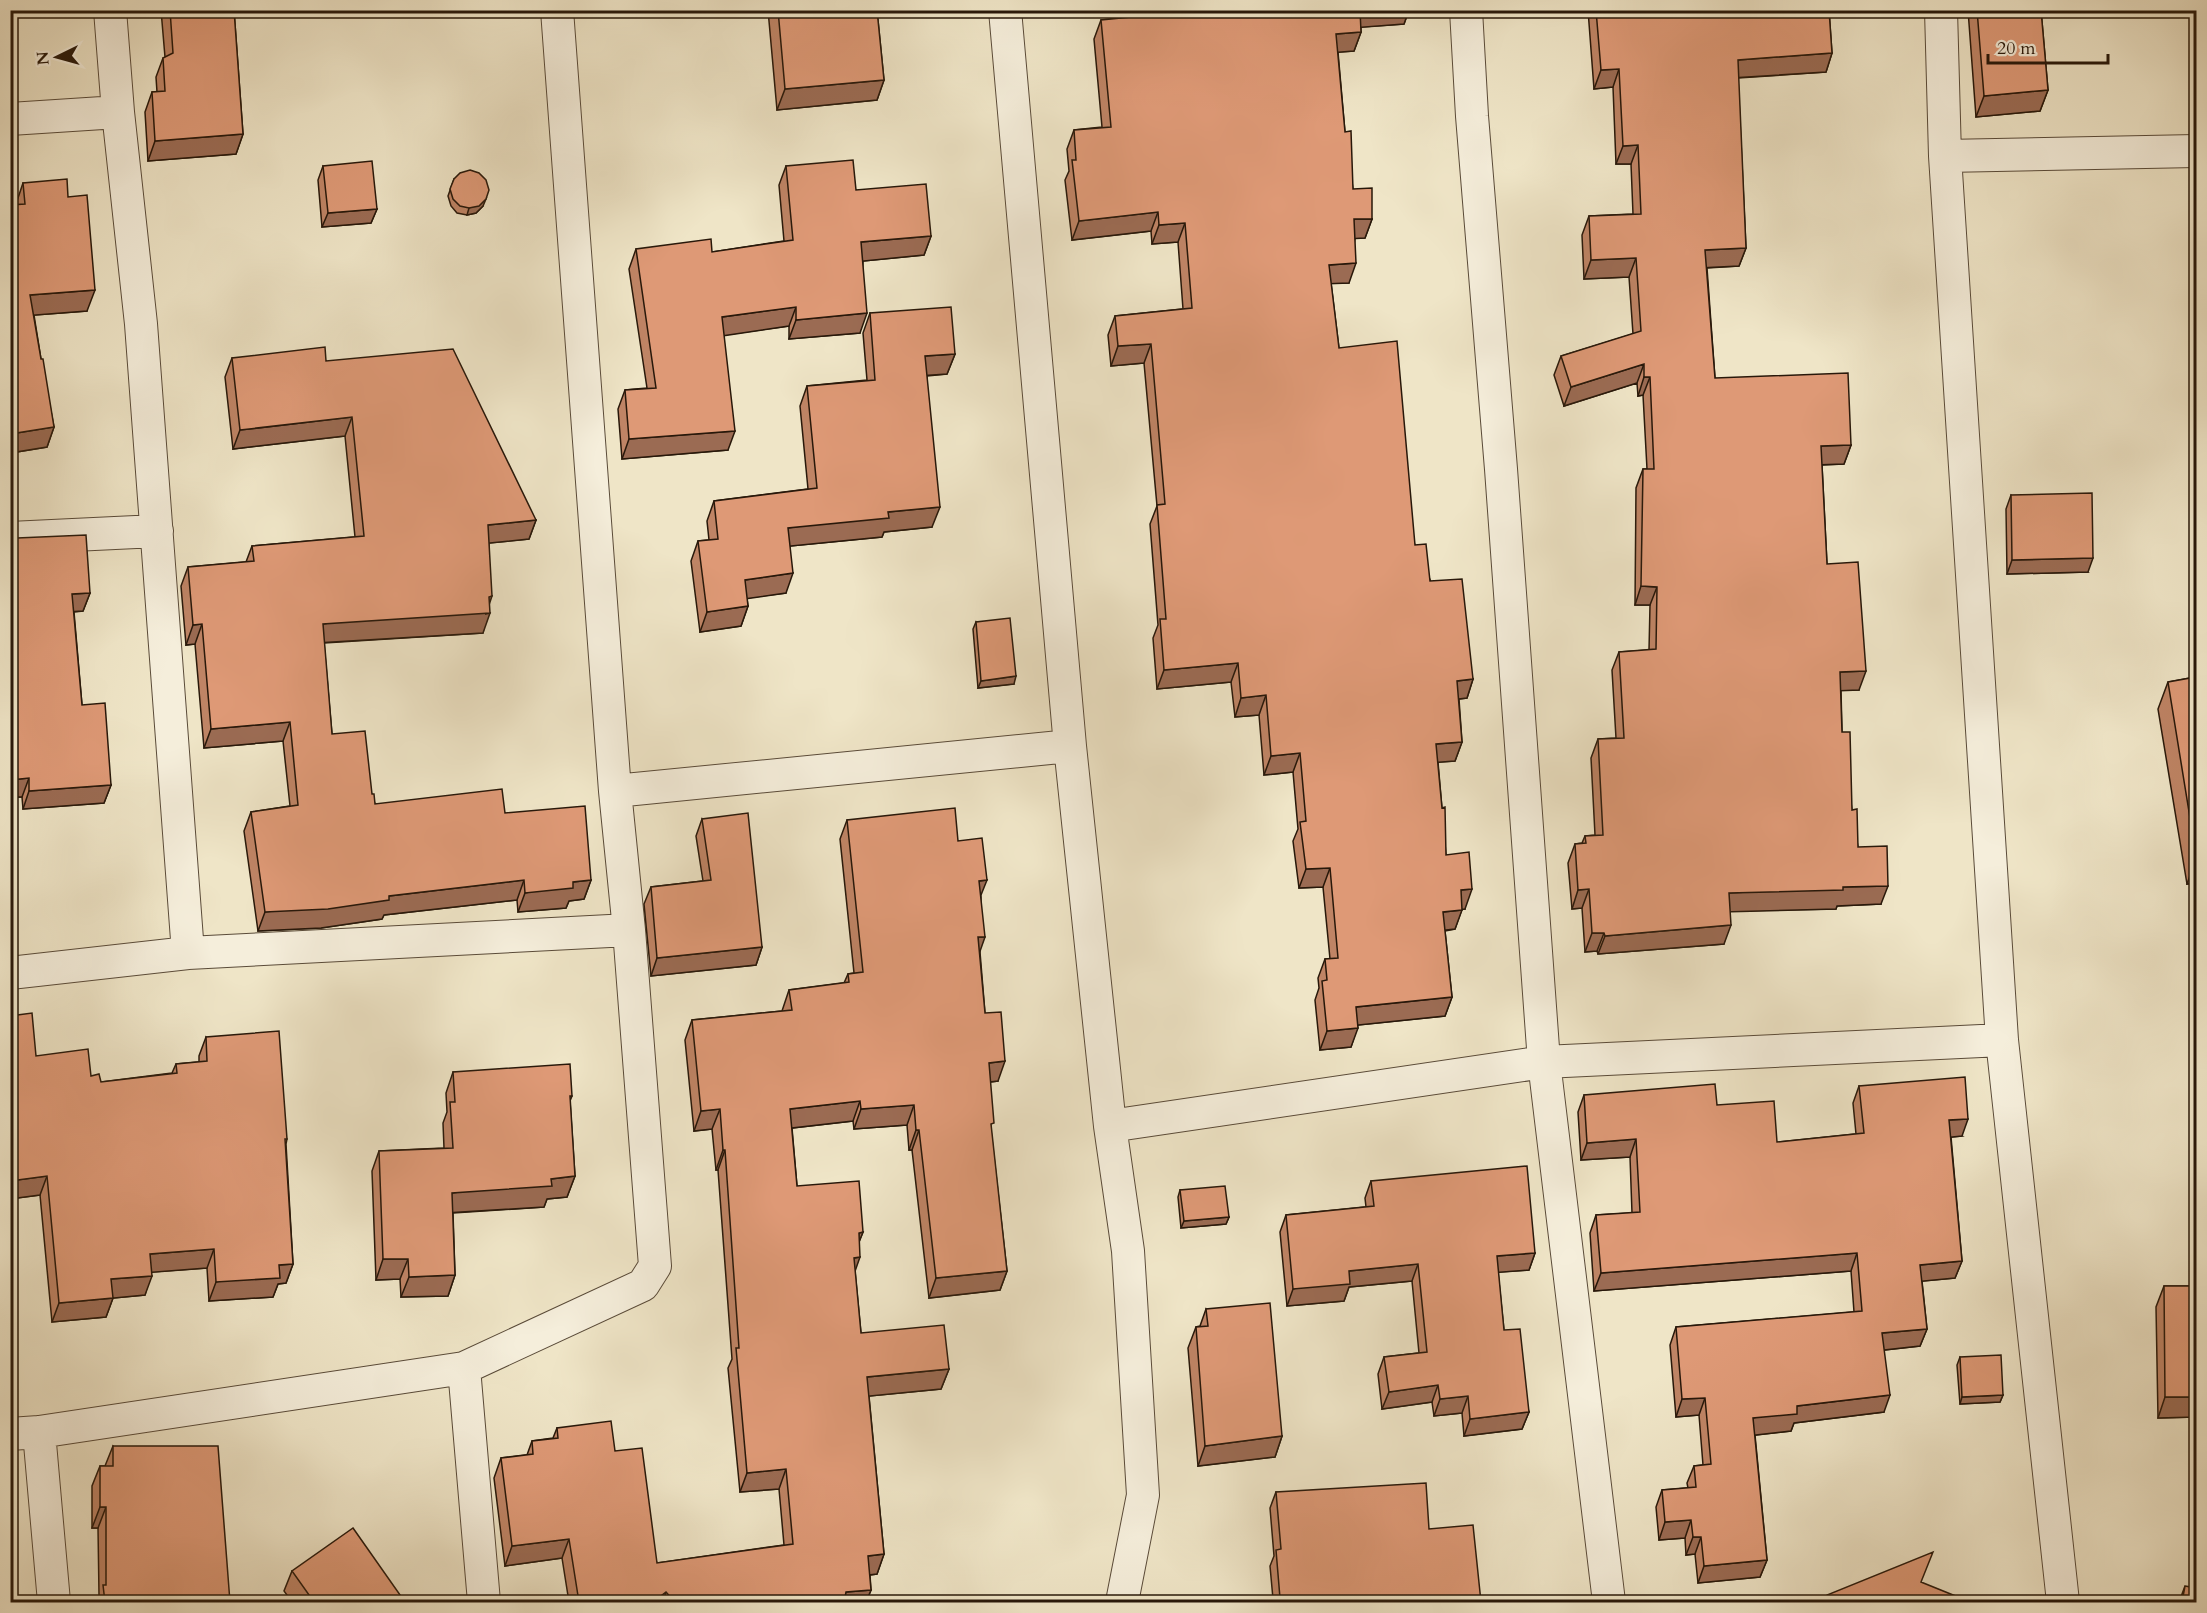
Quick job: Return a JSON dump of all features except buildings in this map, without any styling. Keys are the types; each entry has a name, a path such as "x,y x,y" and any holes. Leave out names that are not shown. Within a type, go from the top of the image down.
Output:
{"street":[{"path":"110,10 118,112 141,324 188,953"},
{"path":"54,1602 25,1433 464,1368 643,1286 655,1266 629,930 615,791 557,10"},
{"path":"1005,10 1070,746 1110,1126 1128,1251 1143,1495 1122,1602"},
{"path":"1466,10 1472,116 1501,469 1544,1062 1609,1602"},
{"path":"1941,10 1945,156 2002,1040 2063,1602"},
{"path":"10,119 118,112"},
{"path":"1945,156 2196,151"},
{"path":"10,538 157,531"},
{"path":"615,791 1070,746"},
{"path":"10,973 188,953 629,930"},
{"path":"1110,1126 1544,1062 2002,1040"},
{"path":"464,1368 484,1602"}]}
